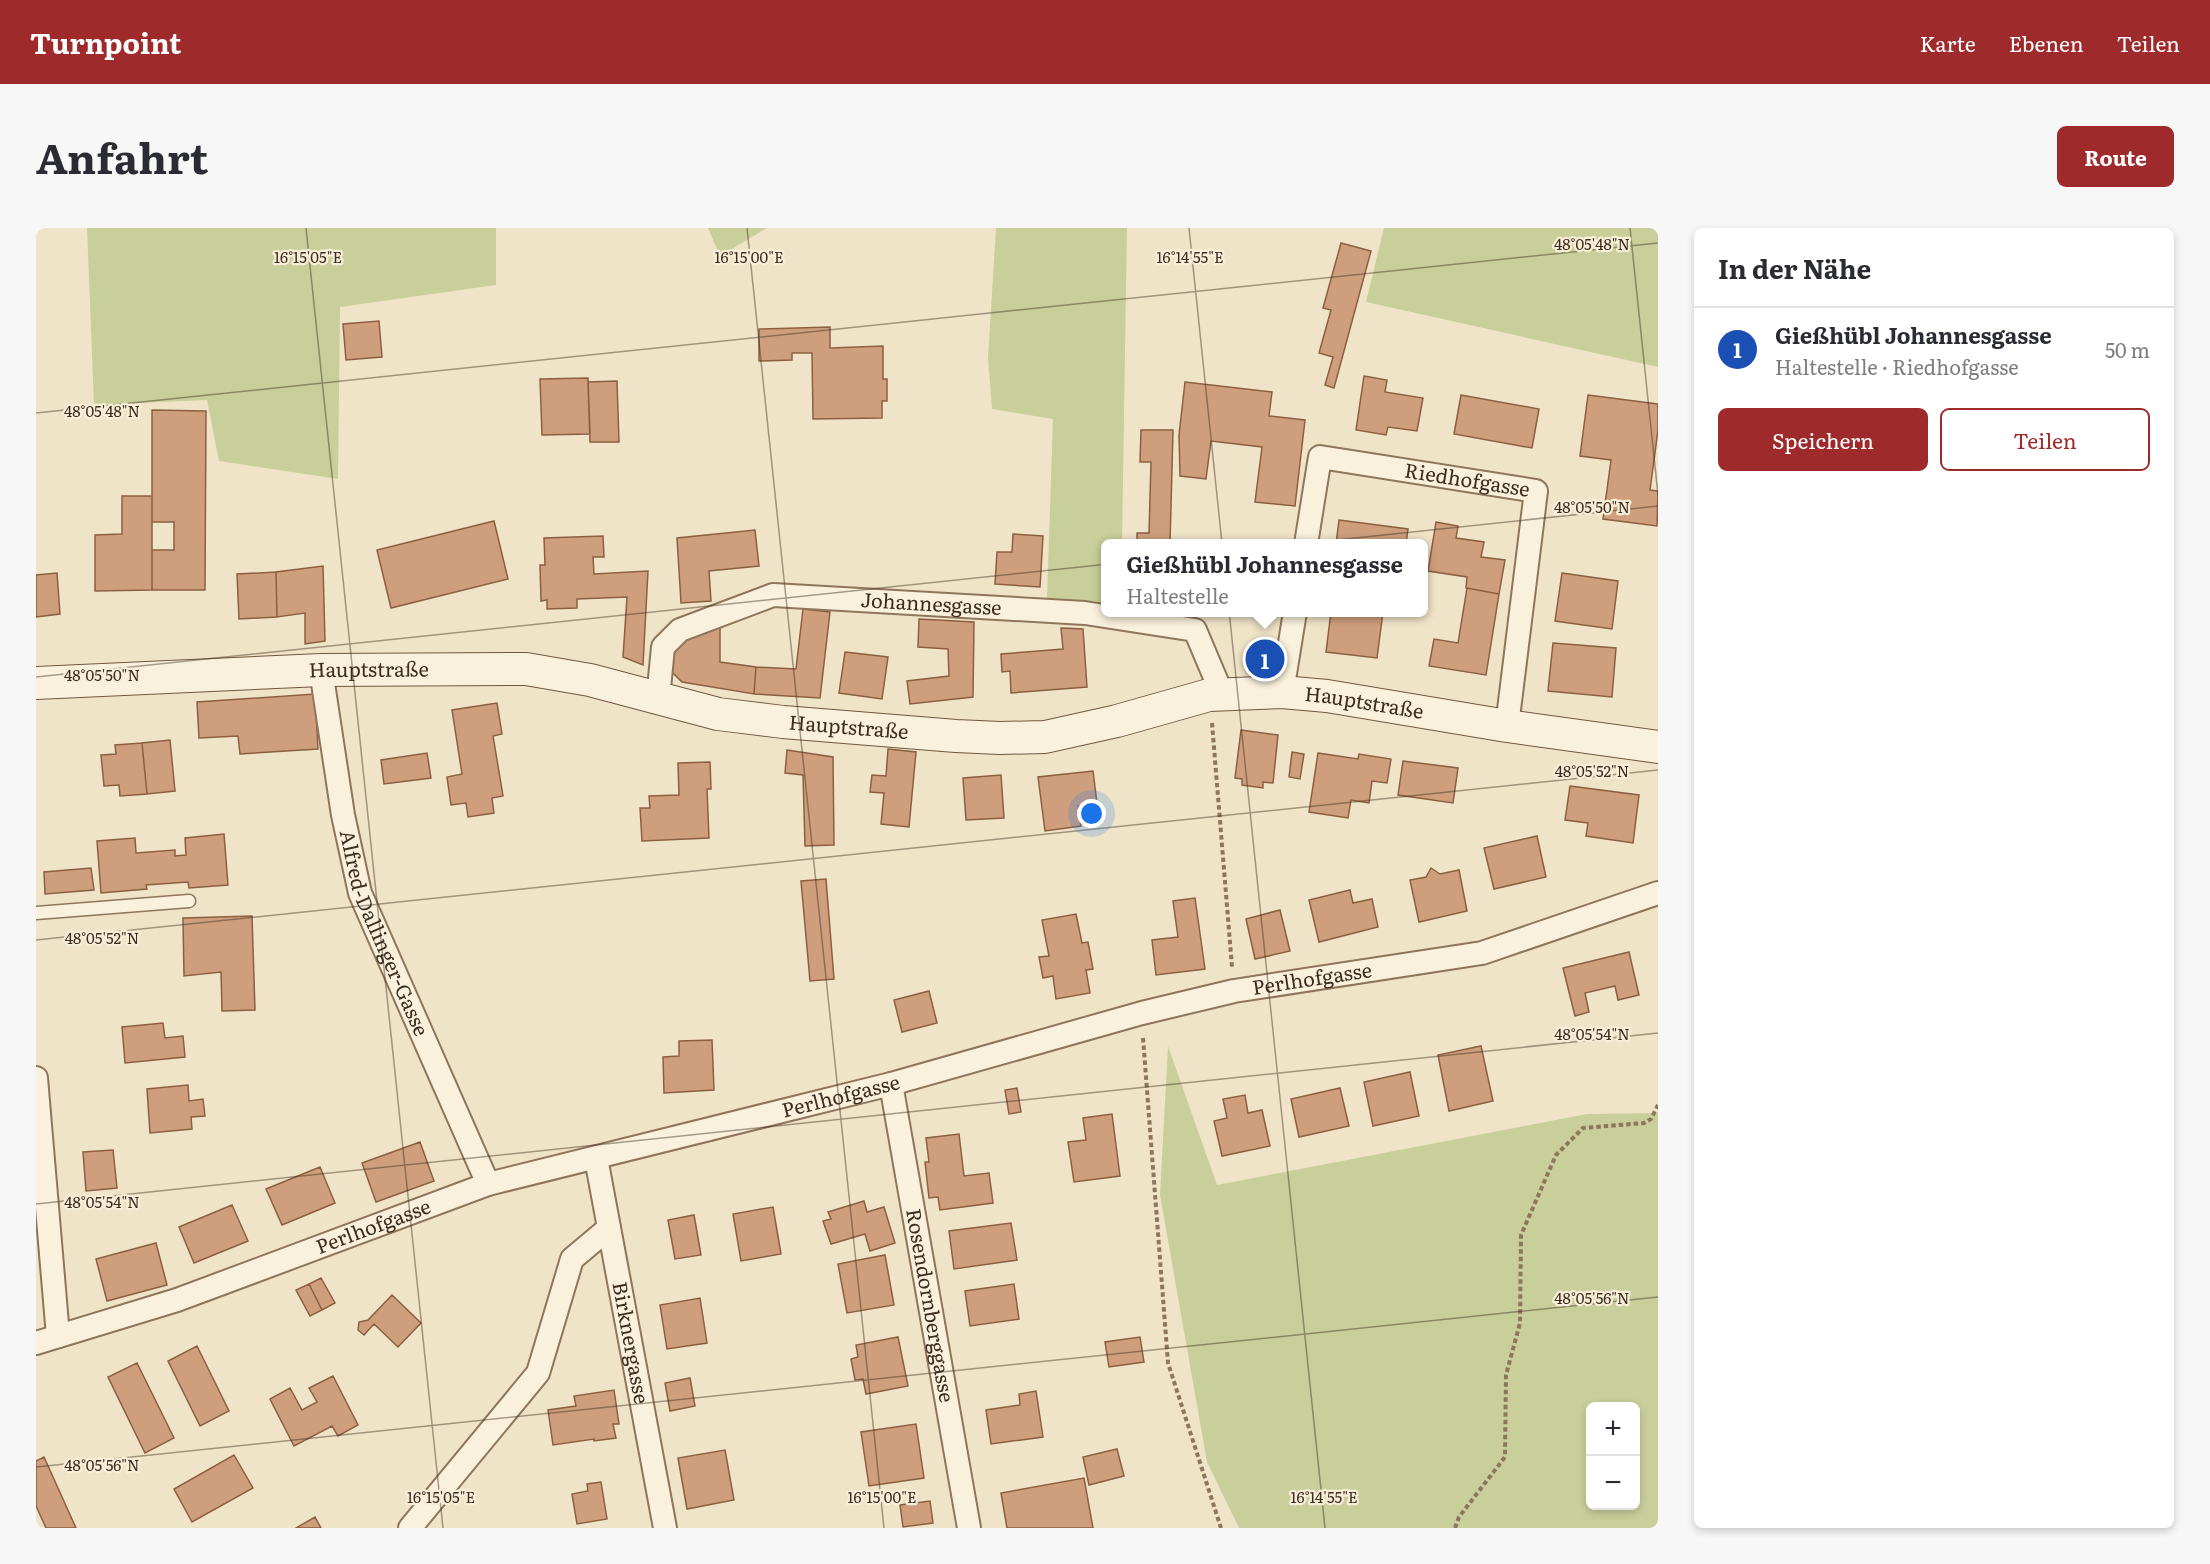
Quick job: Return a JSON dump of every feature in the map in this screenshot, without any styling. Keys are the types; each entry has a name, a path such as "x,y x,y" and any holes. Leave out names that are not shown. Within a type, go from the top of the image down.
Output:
{"main road":[{"name":"Hauptstraße","path":"36,683 321,670 526,669 590,680 718,714 783,722 1000,738 1045,737 1216,695 1282,692 1326,696 1507,726 1658,747"}],"street":[{"name":"Riedhofgasse","path":"1307,539 1320,457 1536,491 1507,726"},
{"name":"Johannesgasse","path":"658,699 663,647 680,630 773,595 1101,616"},
{"name":"Johannesgasse","path":"1110,617 1195,630 1216,695"},
{"path":"1282,692 1294,617"},
{"name":"Alfred-Dallinger-Gasse","path":"321,670 343,815 360,893 488,1184"},
{"name":"Perlhofgasse","path":"36,1343 177,1300 488,1184 891,1084 1142,1014 1234,992 1482,953 1658,893"},
{"path":"36,1078 58,1336"},
{"name":"Rosendornberggasse","path":"891,1084 969,1528"},
{"name":"Birknergasse","path":"596,1158 665,1528"},
{"path":"410,1528 538,1373 572,1259 609,1228"}],"lane":[{"path":"36,913 189,901"}],"path":[{"path":"1216,695 1234,992"},
{"path":"1142,1014 1168,1363 1221,1528"},
{"path":"1455,1528 1459,1517 1505,1457 1506,1375 1520,1323 1521,1235 1556,1155 1583,1128 1644,1123 1651,1119 1658,1105"}],"green space":[{"path":"87,228 496,228 496,285 340,307 338,479 219,461 207,400 94,405"},
{"path":"708,228 767,228 720,256"},
{"path":"996,228 1127,228 1122,539 1101,539 1101,603 1047,598 1053,419 992,409 988,358"},
{"path":"1384,228 1658,228 1658,367 1366,302"},
{"path":"1168,1046 1217,1185 1587,1114 1658,1113 1658,1528 1239,1528 1207,1462 1160,1195"}],"building":[{"path":"1341,243 1371,251 1334,388 1325,385 1333,357 1319,353 1331,310 1323,308"},
{"path":"379,321 382,357 346,360 343,324"},
{"path":"830,327 830,348 883,346 883,379 887,379 887,401 882,401 882,418 813,419 812,353 792,353 792,360 759,361 759,329"},
{"path":"1364,376 1387,380 1385,392 1423,398 1417,431 1388,427 1386,435 1356,430"},
{"path":"588,378 590,434 542,435 540,379"},
{"path":"617,381 619,442 590,442 588,382"},
{"path":"1185,382 1272,392 1269,416 1305,420 1295,506 1255,502 1262,447 1211,441 1206,479 1180,476 1179,435"},
{"path":"1461,395 1539,409 1532,448 1454,434"},
{"path":"1588,395 1658,404 1658,430 1650,490 1658,491 1657,526 1603,519 1611,460 1580,456"},
{"path":"152,410 206,411 205,590 152,590 152,550 174,550 174,522 152,522"},
{"path":"1141,430 1173,430 1170,539 1137,539 1137,533 1149,533 1151,462 1140,462"},
{"path":"122,496 152,496 152,590 95,591 95,535 122,534"},
{"path":"1339,520 1408,529 1407,539 1337,539"},
{"path":"494,521 508,579 391,608 377,550"},
{"path":"1436,522 1458,526 1456,538 1484,542 1481,557 1505,560 1499,594 1466,588 1467,577 1428,571"},
{"path":"755,530 759,566 709,571 711,601 681,603 677,538"},
{"path":"1013,534 1043,536 1040,587 995,584 997,552 1012,552"},
{"path":"603,536 604,557 593,557 594,574 648,571 643,665 623,657 627,597 577,599 577,608 547,609 547,600 541,601 540,565 545,565 544,538"},
{"path":"323,566 325,641 305,644 305,613 277,617 276,572"},
{"path":"276,572 277,617 239,619 237,574"},
{"path":"57,573 60,614 36,617 36,575"},
{"path":"1562,573 1618,581 1612,629 1555,621"},
{"path":"1467,588 1499,594 1486,675 1429,666 1434,639 1458,643"},
{"path":"803,609 830,612 820,698 754,694 756,667 796,669"},
{"path":"1330,617 1382,617 1377,658 1326,652"},
{"path":"919,619 974,622 973,697 910,704 907,681 949,676 948,649 918,647"},
{"path":"720,626 720,662 756,667 754,694 682,682 668,668 679,639"},
{"path":"1061,628 1083,629 1087,687 1011,693 1010,671 1002,672 1001,654 1063,649"},
{"path":"1553,643 1616,648 1612,697 1548,691"},
{"path":"845,652 888,657 882,699 839,693"},
{"path":"315,694 318,749 240,754 238,736 199,738 197,702"},
{"path":"497,703 502,734 493,736 503,796 492,798 494,813 468,817 466,803 451,805 447,777 462,774 452,710"},
{"path":"1241,730 1278,735 1273,783 1263,782 1263,788 1242,785 1242,779 1235,778"},
{"path":"170,740 175,791 147,794 142,743"},
{"path":"142,743 147,794 120,796 119,785 104,786 101,755 116,754 115,745"},
{"path":"888,749 916,752 909,827 881,824 884,793 870,792 872,775 886,776"},
{"path":"787,750 833,757 834,845 805,846 803,775 785,773"},
{"path":"1292,752 1304,754 1300,779 1289,777"},
{"path":"427,753 431,778 384,784 381,760"},
{"path":"1318,753 1358,759 1359,754 1391,759 1387,783 1372,781 1369,803 1351,800 1348,818 1309,812"},
{"path":"1403,761 1458,768 1453,803 1398,795"},
{"path":"710,762 711,789 707,789 709,838 642,841 640,808 650,808 649,796 679,795 678,763"},
{"path":"1093,771 1097,803 1078,806 1081,826 1045,831 1038,777"},
{"path":"1001,775 1004,818 966,820 963,778"},
{"path":"1570,786 1639,795 1633,843 1586,836 1588,823 1565,820"},
{"path":"224,834 228,885 189,888 188,882 146,885 147,889 101,893 97,841 135,838 136,853 175,850 175,856 186,855 185,838"},
{"path":"1537,836 1546,877 1494,889 1484,848"},
{"path":"91,868 94,890 45,894 44,872"},
{"path":"1431,868 1440,874 1459,870 1467,911 1419,922 1410,880 1426,877"},
{"path":"826,879 834,979 810,981 801,881"},
{"path":"1350,890 1353,903 1372,899 1378,927 1319,942 1309,900"},
{"path":"1195,898 1205,969 1156,975 1152,940 1178,937 1173,901"},
{"path":"1280,910 1290,951 1255,959 1246,919"},
{"path":"1076,914 1082,943 1088,942 1093,969 1086,970 1090,993 1056,999 1053,976 1043,978 1039,957 1049,956 1042,920"},
{"path":"252,916 255,1010 222,1011 221,972 184,976 183,918"},
{"path":"1629,952 1639,995 1618,1000 1615,986 1585,993 1589,1012 1575,1016 1563,968"},
{"path":"929,991 937,1023 902,1032 894,1000"},
{"path":"163,1023 165,1038 183,1036 185,1057 125,1063 122,1027"},
{"path":"712,1040 714,1090 664,1093 663,1057 679,1056 679,1041"},
{"path":"1481,1046 1493,1101 1449,1111 1438,1055"},
{"path":"1410,1072 1419,1116 1373,1126 1364,1082"},
{"path":"188,1085 189,1101 203,1099 205,1116 191,1117 192,1129 150,1133 147,1089"},
{"path":"1017,1088 1021,1112 1009,1114 1005,1090"},
{"path":"1340,1088 1349,1126 1299,1137 1291,1099"},
{"path":"1245,1095 1248,1113 1262,1110 1270,1146 1222,1156 1214,1121 1227,1118 1223,1099"},
{"path":"1112,1114 1120,1176 1074,1182 1068,1142 1086,1140 1083,1118"},
{"path":"959,1134 964,1176 989,1173 993,1203 940,1210 938,1197 929,1198 925,1162 929,1162 926,1138"},
{"path":"420,1142 434,1181 376,1202 362,1163"},
{"path":"113,1150 117,1188 86,1191 83,1152"},
{"path":"320,1167 335,1203 282,1225 266,1189"},
{"path":"864,1201 867,1212 884,1207 895,1243 870,1251 865,1234 831,1244 823,1221 831,1219 828,1212"},
{"path":"232,1205 248,1241 194,1263 179,1227"},
{"path":"773,1207 781,1254 741,1261 733,1214"},
{"path":"694,1215 701,1255 675,1259 668,1220"},
{"path":"1011,1223 1017,1260 954,1269 949,1231"},
{"path":"156,1243 167,1285 107,1301 96,1259"},
{"path":"885,1255 894,1305 847,1313 838,1264"},
{"path":"321,1278 335,1303 322,1310 309,1284"},
{"path":"309,1284 322,1310 310,1316 296,1290"},
{"path":"1014,1284 1019,1319 970,1326 965,1291"},
{"path":"392,1295 421,1323 398,1347 374,1324 364,1335 358,1330 359,1322 368,1320"},
{"path":"700,1298 707,1343 667,1349 660,1305"},
{"path":"898,1337 908,1386 866,1394 863,1379 855,1380 851,1359 858,1357 856,1345"},
{"path":"1140,1337 1144,1362 1109,1367 1105,1342"},
{"path":"197,1346 229,1411 200,1426 168,1361"},
{"path":"137,1363 174,1438 145,1453 108,1377"},
{"path":"333,1376 358,1425 338,1436 332,1426 294,1446 270,1399 290,1388 302,1410 317,1402 309,1388"},
{"path":"690,1378 695,1406 670,1411 665,1383"},
{"path":"614,1390 619,1424 613,1424 616,1438 553,1445 548,1410 576,1406 574,1396"},
{"path":"1036,1391 1043,1437 991,1444 986,1410 1020,1405 1019,1394"},
{"path":"916,1424 924,1478 869,1486 861,1432"},
{"path":"1117,1449 1124,1476 1089,1485 1083,1457"},
{"path":"725,1450 734,1500 687,1509 678,1458"},
{"path":"234,1455 253,1488 192,1522 174,1489"},
{"path":"44,1457 76,1528 46,1528 36,1506 36,1461"},
{"path":"1084,1478 1093,1528 1007,1528 1001,1493"},
{"path":"601,1482 607,1519 577,1524 572,1494 588,1491 587,1484"},
{"path":"930,1501 933,1523 903,1527 900,1505"},
{"path":"315,1517 321,1528 296,1528"}],"place":[{"name":"Gießhübl Johannesgasse","path":"1265,659"}]}
